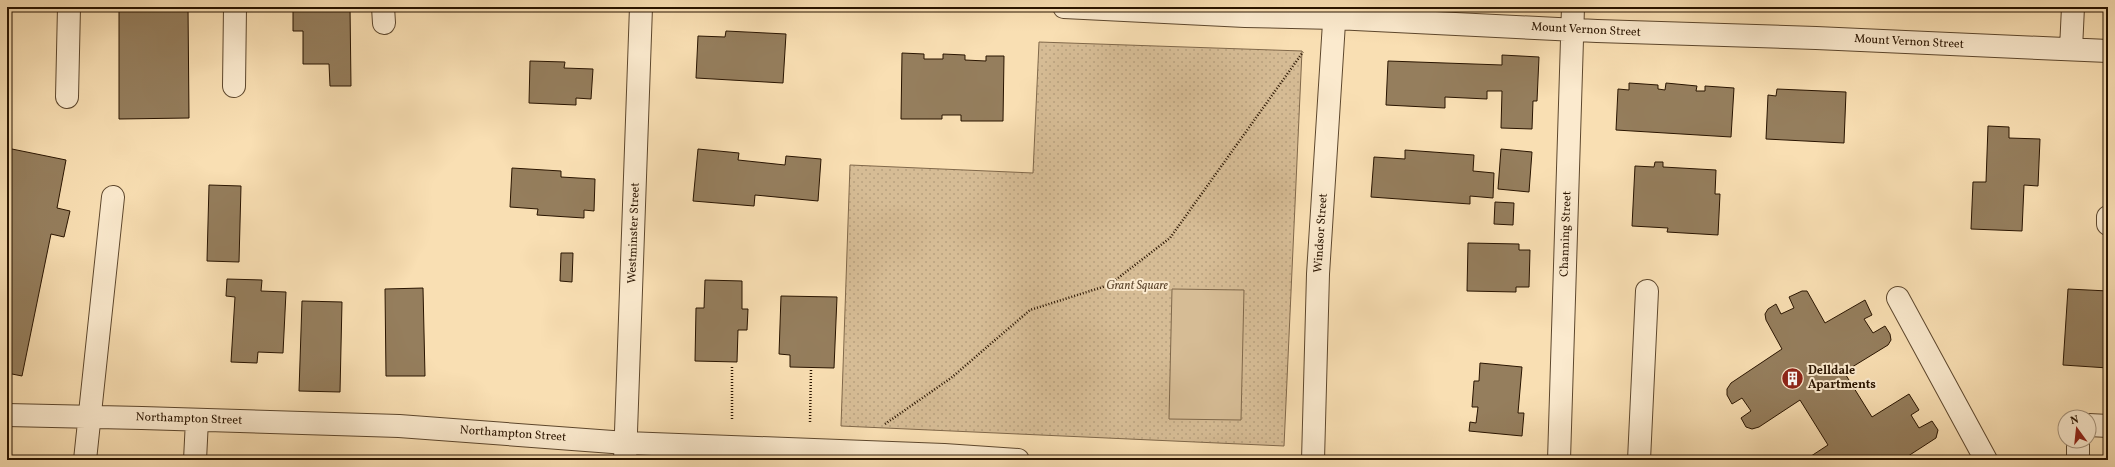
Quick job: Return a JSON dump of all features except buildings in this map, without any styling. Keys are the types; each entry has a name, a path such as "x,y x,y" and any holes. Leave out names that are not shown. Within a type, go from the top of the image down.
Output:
{"street":[{"path":"67,97 69,7"},
{"path":"234,7 234,86"},
{"name":"Westminster Street","path":"626,451 641,7"},
{"name":"Mount Vernon Street","path":"1064,7 1245,16 1335,12 1573,29 2108,51"},
{"name":"Channing Street","path":"1559,460 1573,7"},
{"path":"2070,49 2073,7"},
{"name":"Windsor Street","path":"1313,460 1318,274 1335,12"},
{"path":"85,460 88,417 113,197"},
{"path":"2108,217 2108,224"},
{"path":"1639,460 1647,291"},
{"path":"1898,298 1986,460"},
{"name":"Northampton Street","path":"7,416 399,426 626,451 944,455 1018,460"},
{"path":"195,460 197,420"},
{"path":"2097,425 2108,426"},
{"path":"2078,449 2078,460"}],"path":[{"path":"881,427 951,378 1030,310 1108,285 1170,238 1305,50"},
{"path":"732,365 732,419"},
{"path":"810,424 811,370"}],"green space":[{"name":"Grant Square","path":"1039,42 1302,51 1284,446 841,426 850,165 1033,173"},
{"path":"1172,289 1244,290 1241,420 1169,419"}],"place":[{"name":"Delldale Apartments","path":"1793,378"}]}
